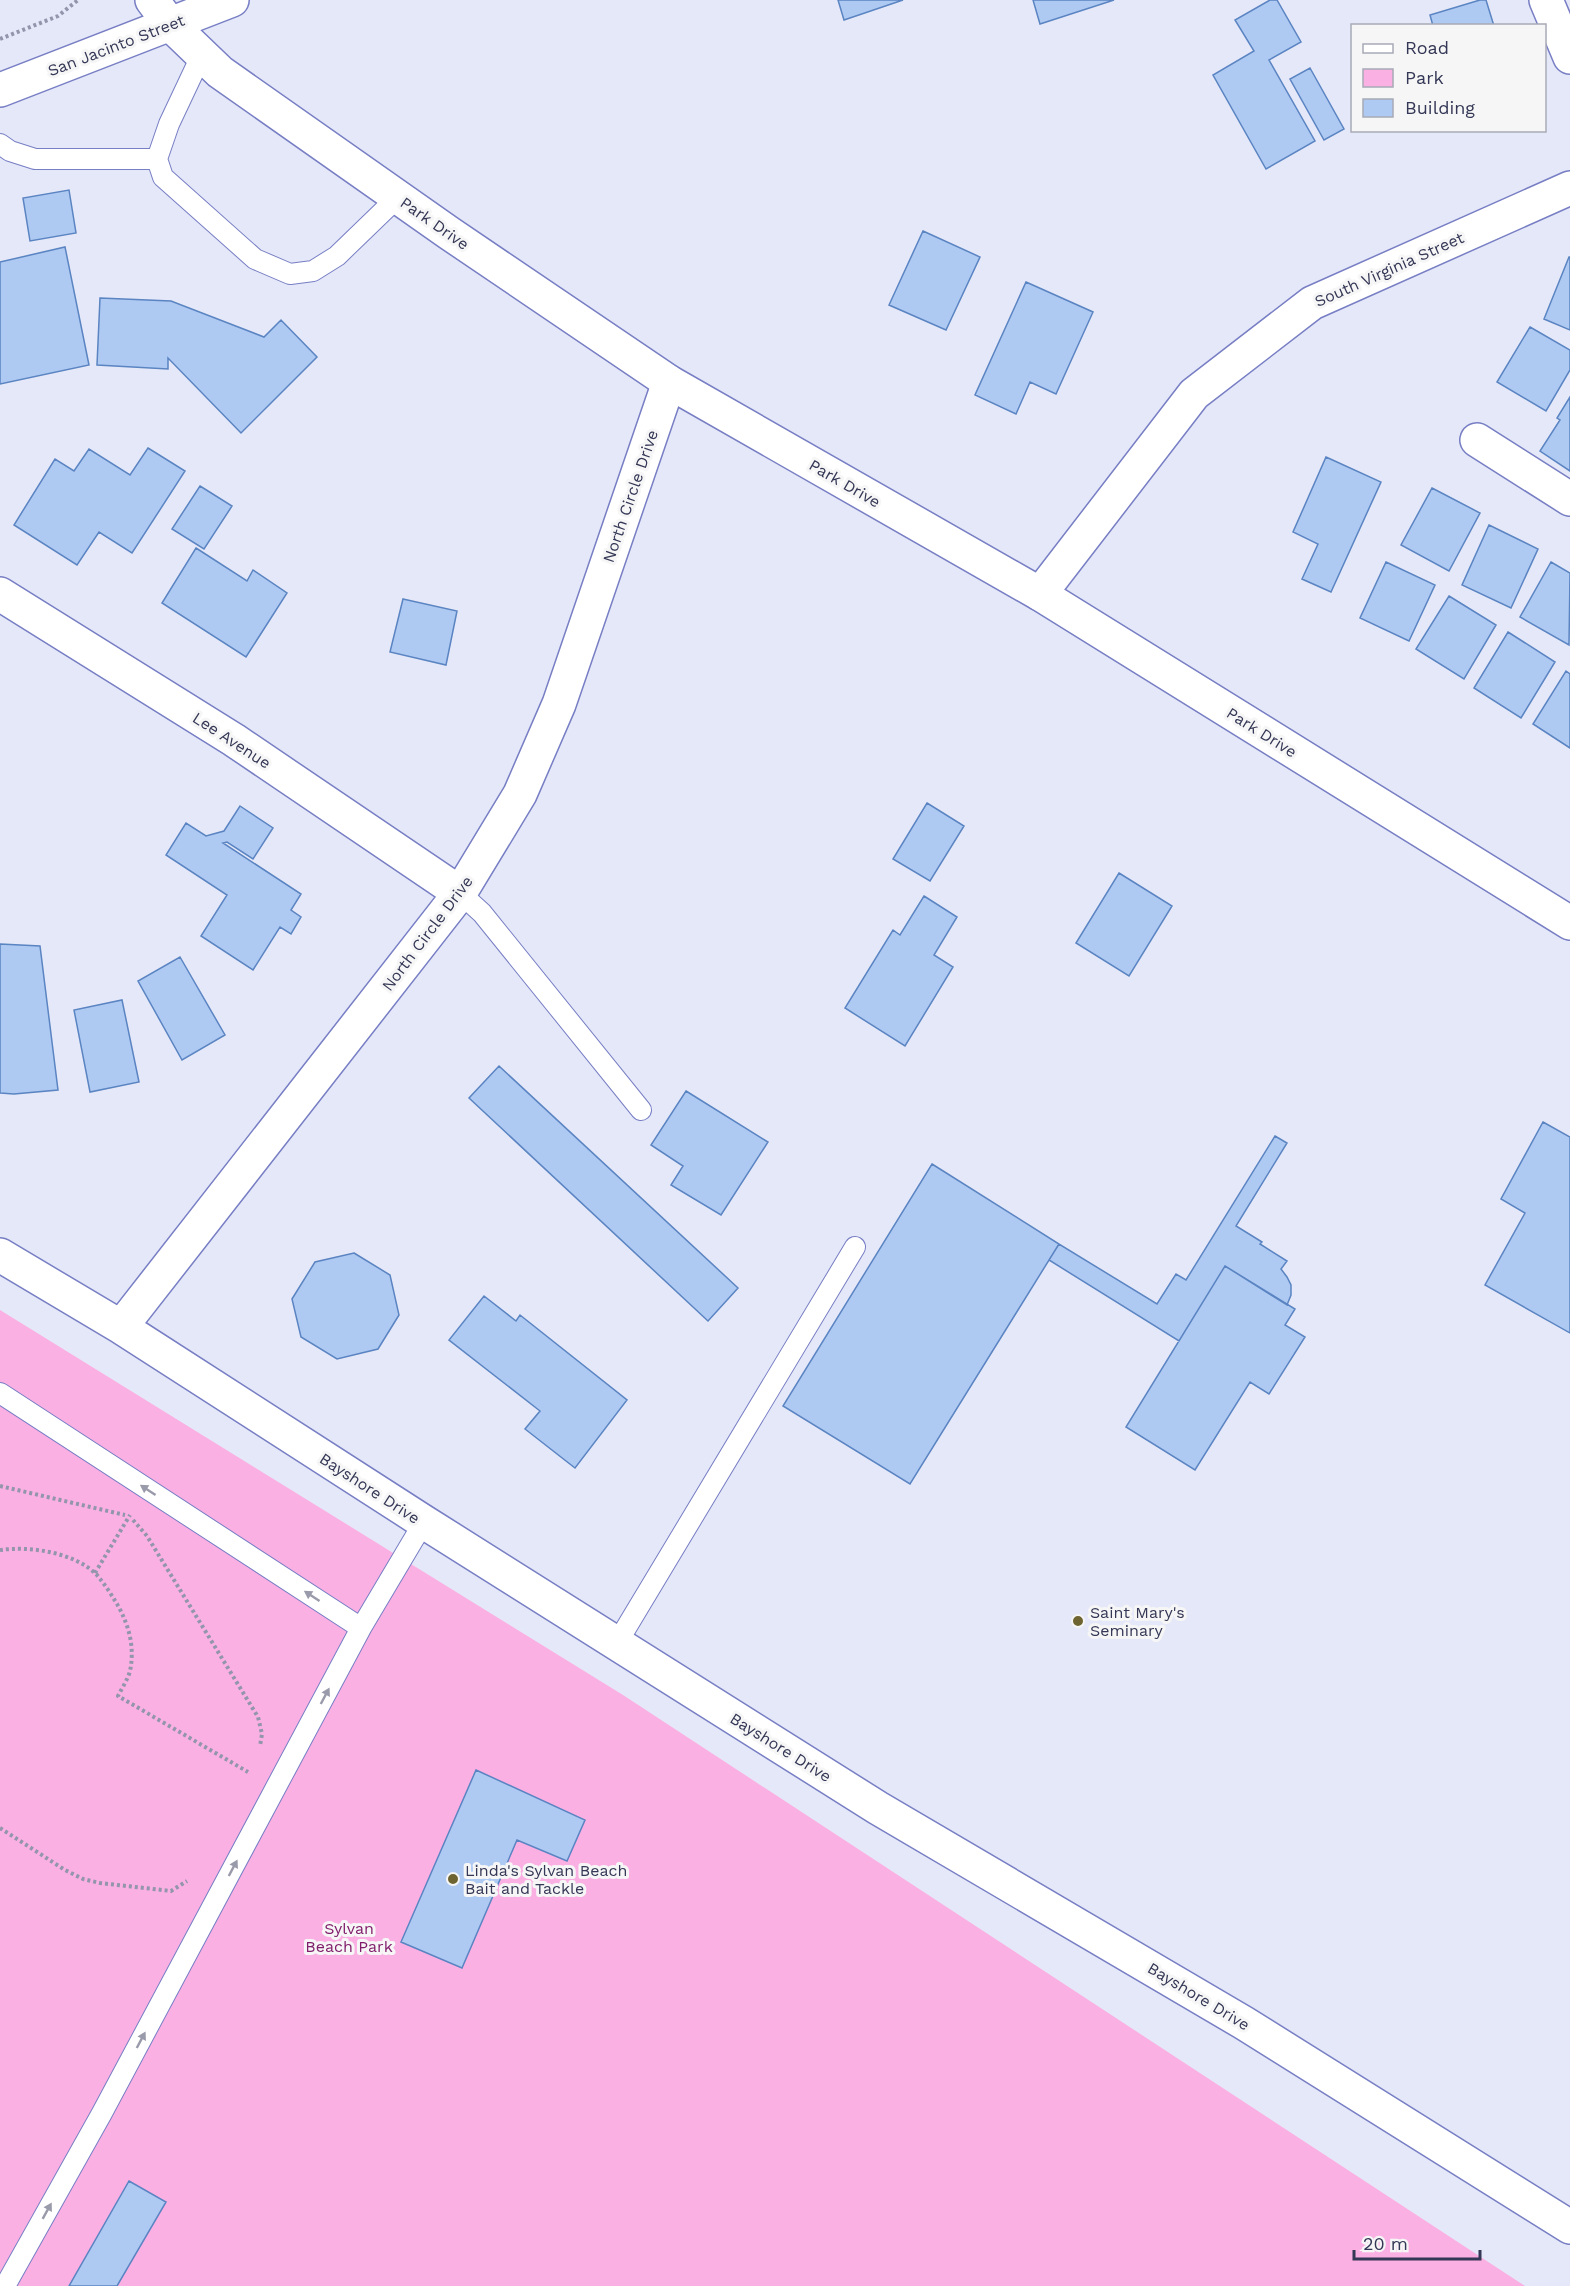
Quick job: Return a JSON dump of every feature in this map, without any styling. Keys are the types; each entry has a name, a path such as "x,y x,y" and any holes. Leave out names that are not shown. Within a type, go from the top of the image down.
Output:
{"street":[{"name":"San Jacinto Street","path":"0,90 161,12 232,0"},
{"path":"1546,0 1570,57"},
{"name":"Park Drive","path":"161,12 220,72 669,382 1040,594 1570,923"},
{"name":"South Virginia Street","path":"1040,594 1194,394 1312,303 1570,188"},
{"name":"North Circle Drive","path":"121,1327 460,893 520,794 559,704 669,382"},
{"path":"1477,440 1570,499"},
{"name":"Lee Avenue","path":"0,594 234,740 460,893"},
{"name":"Bayshore Drive","path":"0,1255 121,1327 424,1522 878,1808 1244,2023 1570,2227"}],"lane":[{"path":"202,54 169,124 157,159 163,177 255,259 290,274 313,271 337,256 398,197"},
{"path":"0,144 10,151 35,159 157,159"},
{"path":"460,893 482,913 641,1110"},
{"path":"617,1643 855,1247"},
{"path":"0,1393 361,1628"},
{"path":"5,2286 102,2113 361,1628 424,1522"}],"path":[{"path":"0,39 58,16 78,0"},
{"path":"0,1486 130,1516 147,1536 258,1717 262,1734 260,1750"},
{"path":"95,1573 147,1488"},
{"path":"0,1550 36,1549 75,1562 95,1573 127,1621 132,1648 130,1672 118,1696 250,1774 253,1766"},
{"path":"0,1828 83,1879 171,1891 186,1883 193,1875"}],"green space":[{"name":"Sylvan Beach Park","path":"0,1310 623,1695 1525,2286 0,2286"}],"building":[{"path":"838,0 903,0 844,20"},
{"path":"1033,0 1114,0 1040,24"},
{"path":"1270,0 1277,0 1301,42 1269,60 1315,141 1266,169 1213,75 1254,51 1235,20"},
{"path":"1486,0 1493,24 1432,24 1430,15"},
{"path":"1310,68 1344,129 1324,140 1290,79"},
{"path":"69,190 76,233 30,241 23,198"},
{"path":"923,231 980,257 946,330 889,305"},
{"path":"65,247 89,365 0,384 0,262"},
{"path":"1570,257 1570,330 1544,319"},
{"path":"1026,282 1093,312 1056,394 1030,382 1016,414 975,395"},
{"path":"100,298 171,301 264,337 281,320 317,357 241,433 168,358 168,369 97,365"},
{"path":"1530,327 1570,350 1570,370 1546,411 1497,382"},
{"path":"1570,397 1570,471 1540,451 1560,420 1557,418"},
{"path":"148,448 185,471 132,553 99,532 77,565 14,525 55,459 74,471 89,449 130,475"},
{"path":"1326,457 1381,482 1331,592 1302,579 1318,544 1293,532"},
{"path":"200,486 232,506 204,549 172,529"},
{"path":"1432,488 1480,513 1449,571 1401,545"},
{"path":"1489,525 1538,549 1511,608 1462,585"},
{"path":"196,548 247,581 253,570 287,593 246,657 162,603"},
{"path":"1386,562 1435,585 1409,641 1360,618"},
{"path":"1551,562 1570,573 1569,645 1520,617"},
{"path":"1449,596 1496,625 1464,679 1416,649"},
{"path":"403,599 457,611 446,665 390,652"},
{"path":"1508,632 1555,662 1521,718 1474,688"},
{"path":"1566,671 1570,674 1570,748 1533,724"},
{"path":"927,803 964,826 930,881 893,859"},
{"path":"240,806 273,828 253,859 227,842 223,843 301,894 291,910 301,917 291,934 280,927 253,970 201,936 227,895 166,855 186,823 206,836 224,831"},
{"path":"1119,873 1172,906 1129,976 1076,943"},
{"path":"924,896 957,917 934,955 953,967 905,1046 845,1008 893,930 900,935"},
{"path":"0,944 40,946 58,1090 0,1093"},
{"path":"180,957 225,1035 182,1060 138,981"},
{"path":"122,1000 139,1082 90,1092 74,1010"},
{"path":"499,1066 738,1288 708,1321 469,1098"},
{"path":"686,1091 768,1142 721,1215 671,1185 683,1166 651,1145"},
{"path":"1543,1122 1570,1137 1570,1333 1485,1285 1525,1213 1501,1199"},
{"path":"1275,1136 1287,1143 1236,1226 1287,1261 1281,1269 1291,1285 1291,1295 1287,1305 1225,1266 1179,1341 1049,1260 1059,1244 1157,1304 1176,1274 1186,1280"},
{"path":"932,1164 1059,1244 910,1484 783,1406"},
{"path":"354,1253 390,1275 399,1315 378,1349 337,1359 301,1337 292,1299 315,1262"},
{"path":"1225,1266 1295,1309 1285,1325 1305,1337 1269,1394 1250,1382 1195,1470 1126,1427"},
{"path":"484,1296 516,1321 520,1315 627,1400 575,1468 525,1429 540,1411 449,1340"},
{"path":"476,1770 585,1820 567,1861 517,1840 462,1968 401,1942"},
{"path":"129,2181 166,2202 117,2286 69,2286"}],"place":[{"name":"Saint Mary's Seminary","path":"1078,1621"},
{"name":"Linda's Sylvan Beach Bait and Tackle","path":"453,1879"}]}
